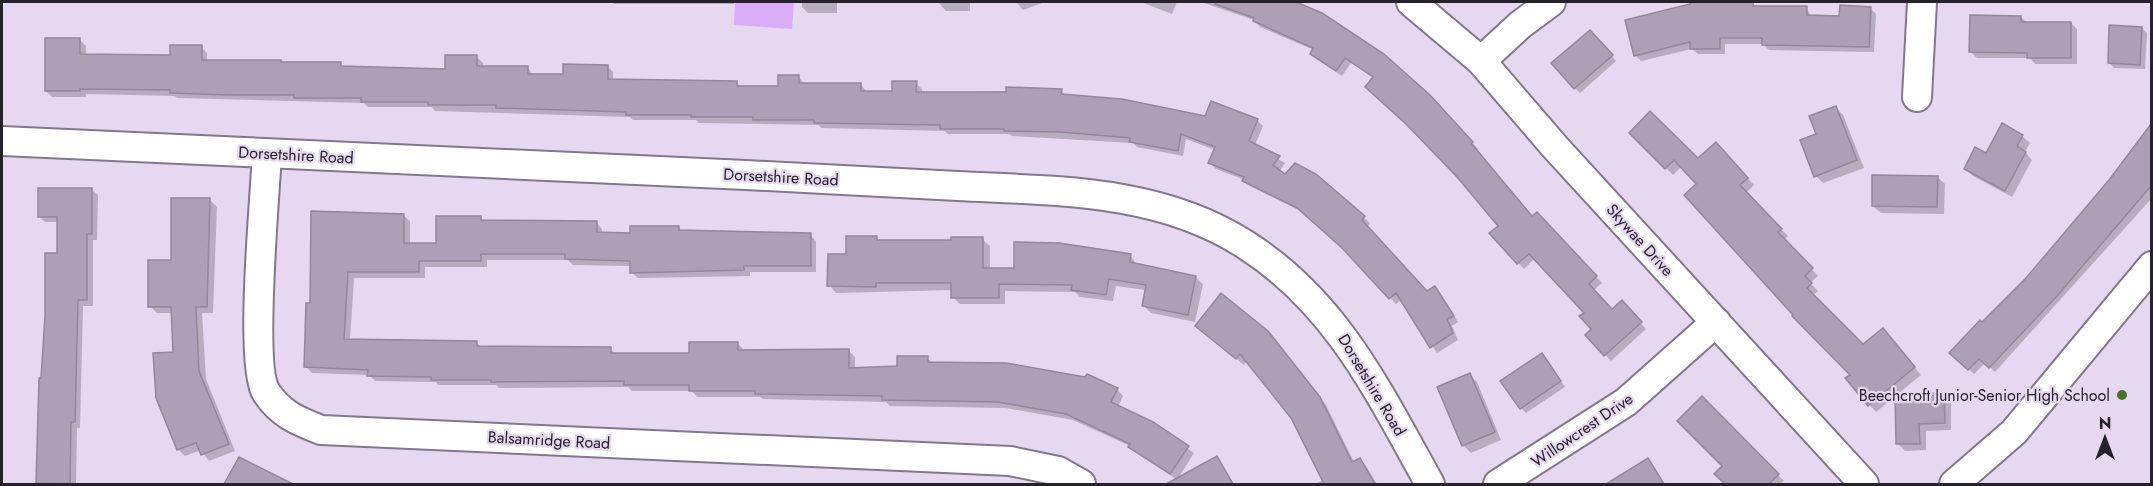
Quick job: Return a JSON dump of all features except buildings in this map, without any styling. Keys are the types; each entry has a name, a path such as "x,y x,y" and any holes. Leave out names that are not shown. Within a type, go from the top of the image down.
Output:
{"street":[{"name":"Skywae Drive","path":"1411,2 1481,61 1864,484"},
{"path":"1481,61 1520,25 1551,2"},
{"path":"1917,97 1922,2"},
{"name":"Dorsetshire Road","path":"2,141 1056,191 1126,198 1193,218 1245,244 1292,279 1331,318 1366,369 1430,484"},
{"name":"Balsamridge Road","path":"267,154 258,356 265,390 288,417 321,430 1010,461 1058,471 1082,484"},
{"path":"1954,484 2014,432 2151,266"},
{"name":"Willowcrest Drive","path":"1498,484 1626,402 1716,322"}],"shaded area":[{"path":"735,2 794,2 792,29 734,25"}],"place":[{"name":"Beechcroft Junior-Senior High School","path":"2122,395"}]}
